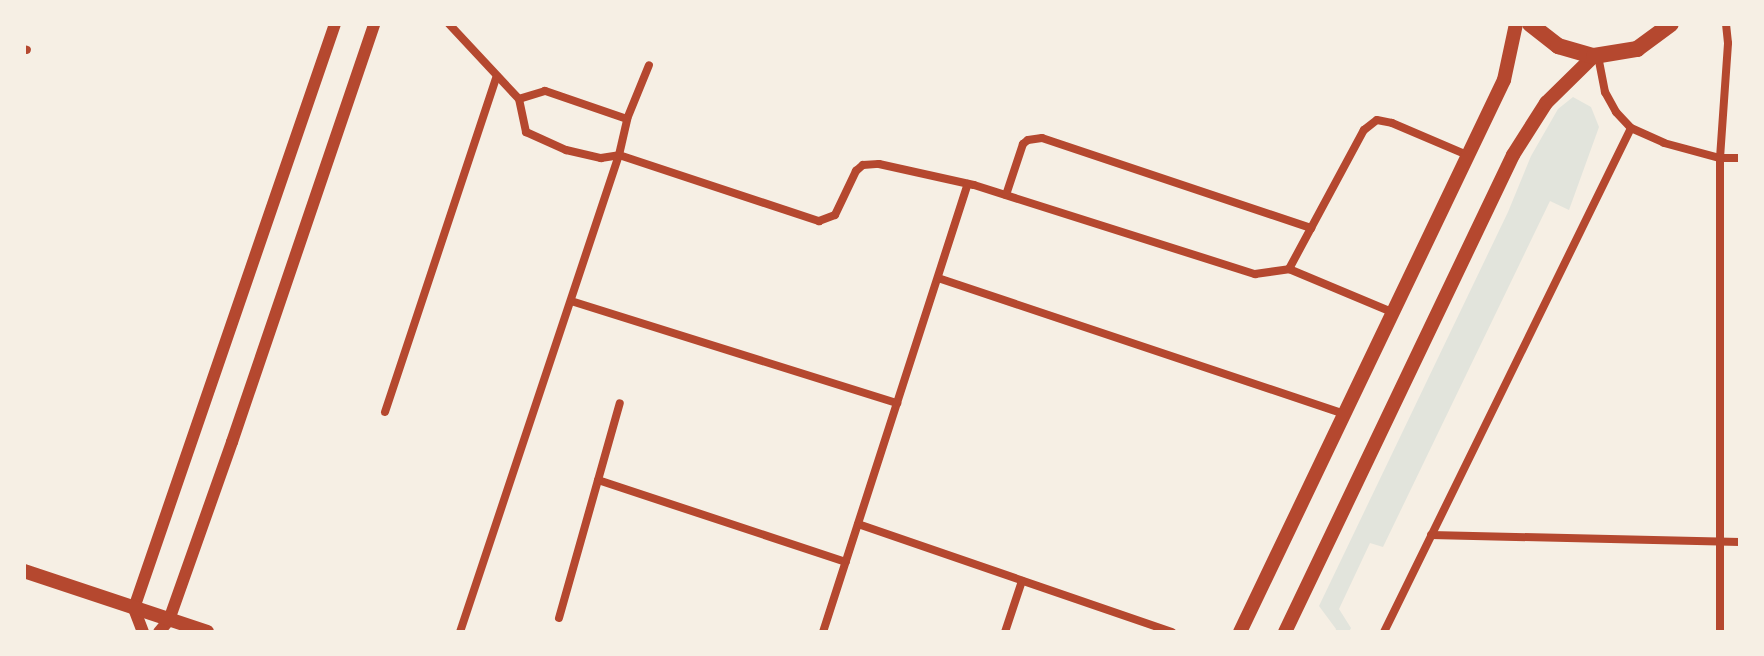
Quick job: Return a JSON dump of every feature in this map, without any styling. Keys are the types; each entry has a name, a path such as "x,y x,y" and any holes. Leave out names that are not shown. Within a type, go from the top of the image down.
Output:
{"main road":[{"path":"1240,632 1395,314 1504,80 1516,24"},
{"path":"1530,24 1558,46 1596,56 1637,49 1671,24"},
{"path":"1285,632 1513,155 1546,103 1596,56"},
{"path":"24,571 207,632"}],"street":[{"path":"143,632 134,608 335,24"},
{"path":"159,632 169,620 374,24"},
{"path":"449,24 519,99 526,132 566,150 601,158 619,155 819,221 835,215 856,171 872,163 1006,195 1255,274 1289,269 1395,314"},
{"path":"1720,632 1720,158 1728,43 1726,24"},
{"path":"1596,56 1605,92 1616,112 1631,128 1664,143 1720,158 1740,158"},
{"path":"460,632 619,155 627,119 649,65"},
{"path":"385,412 497,76"},
{"path":"519,99 545,91 627,119"},
{"path":"1289,269 1364,130 1377,120 1467,155"},
{"path":"1384,632 1631,128"},
{"path":"1006,195 1023,144 1042,138 1311,228"},
{"path":"823,632 968,184"},
{"path":"938,278 1345,414"},
{"path":"571,301 897,403"},
{"path":"559,618 620,403"},
{"path":"598,480 846,562"},
{"path":"858,524 1172,632"},
{"path":"1431,535 1740,542"},
{"path":"1005,632 1022,581"}],"shaded area":[{"path":"1573,97 1591,107 1599,127 1569,210 1550,201 1383,547 1370,543 1339,609 1351,628 1349,632 1335,632 1336,629 1319,606 1508,212 1531,156 1558,109"}]}
